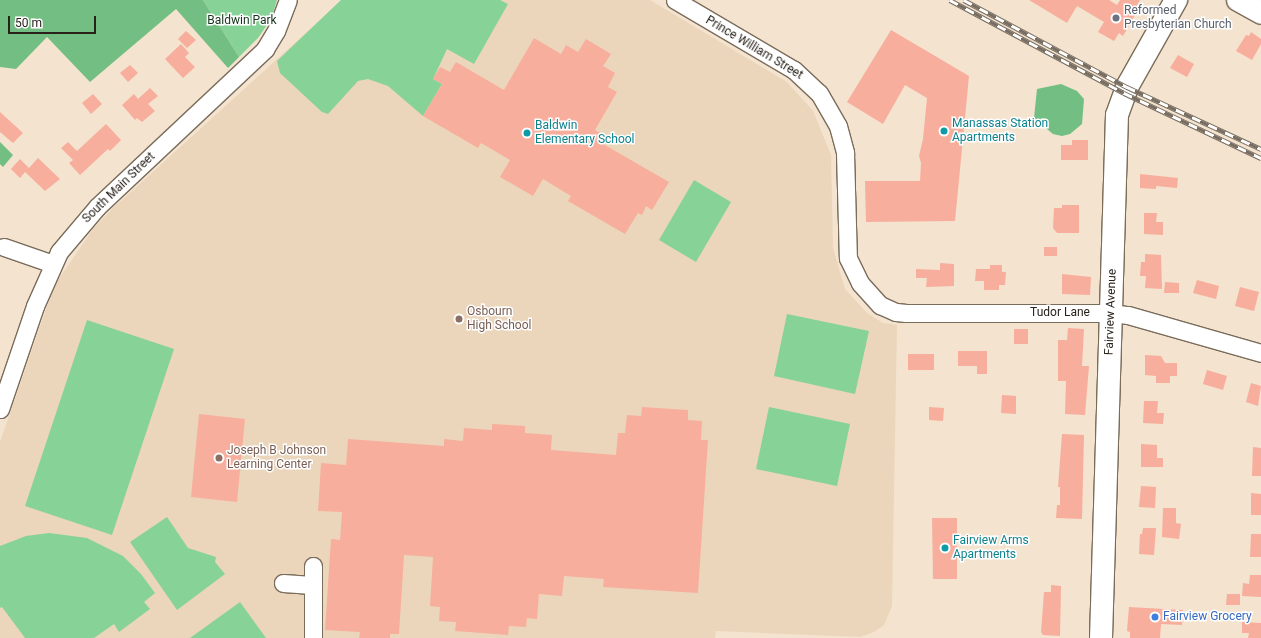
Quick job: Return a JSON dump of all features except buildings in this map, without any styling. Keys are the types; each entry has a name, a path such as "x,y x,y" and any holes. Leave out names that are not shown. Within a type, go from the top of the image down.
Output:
{"main road":[{"name":"Fairview Avenue","path":"1101,638 1117,115 1127,87 1176,0"},
{"path":"1238,0 1261,13"}],"street":[{"name":"South Main Street","path":"0,409 35,306 53,264 68,240 97,207 265,49 276,31 288,0"},
{"name":"Prince William Street","path":"674,0 794,70 820,93 833,116 844,146 847,177 847,249 851,267 863,288"},
{"path":"4,247 53,264"},
{"name":"Tudor Lane","path":"863,288 880,304 896,312 1111,313 1128,315 1261,353"},
{"path":"313,566 313,638"},
{"path":"283,583 312,585"}],"shaded area":[{"name":"Osbourn High School","path":"342,0 650,0 787,82 813,111 831,155 833,248 845,289 867,313 883,323 897,325 892,606 884,625 874,632 860,637 716,631 715,638 0,638 0,442 54,286 93,229 112,209"}],"green space":[{"path":"0,0 203,0 239,57 228,68 176,9 90,82 47,37 16,69 0,67"},
{"name":"Baldwin Park","path":"203,0 277,0 271,19 258,38 239,57"},
{"path":"341,0 500,0 508,4 474,64 447,49 433,79 442,84 423,116 388,86 368,79 358,81 328,114 322,112 280,73 277,61"},
{"path":"1061,84 1077,91 1084,99 1082,124 1070,134 1062,136 1053,134 1034,118 1037,89"},
{"path":"0,142 13,155 3,167 0,164"},
{"path":"694,180 731,202 696,262 659,240"},
{"path":"787,314 869,331 855,394 774,376"},
{"path":"87,320 174,349 112,535 25,506"},
{"path":"769,407 850,424 837,486 756,469"},
{"path":"167,517 188,548 216,557 215,562 225,574 177,610 130,542"},
{"path":"49,533 87,538 123,556 141,574 155,593 144,602 150,609 119,632 114,624 94,638 25,638 2,607 0,608 0,546 26,536"},
{"path":"240,602 266,638 190,638"}],"railway":[{"path":"950,0 1124,93 1261,158"},
{"path":"964,0 1127,87 1261,149"}],"place":[{"name":"Reformed Presbyterian Church","path":"1116,18"},
{"name":"Manassas Station Apartments","path":"944,131"},
{"name":"Baldwin Elementary School","path":"527,133"},
{"name":"Osbourn High School","path":"459,319"},
{"name":"Joseph B Johnson Learning Center","path":"219,458"},
{"name":"Fairview Arms Apartments","path":"945,548"},
{"name":"Fairview Grocery","path":"1155,617"}]}
